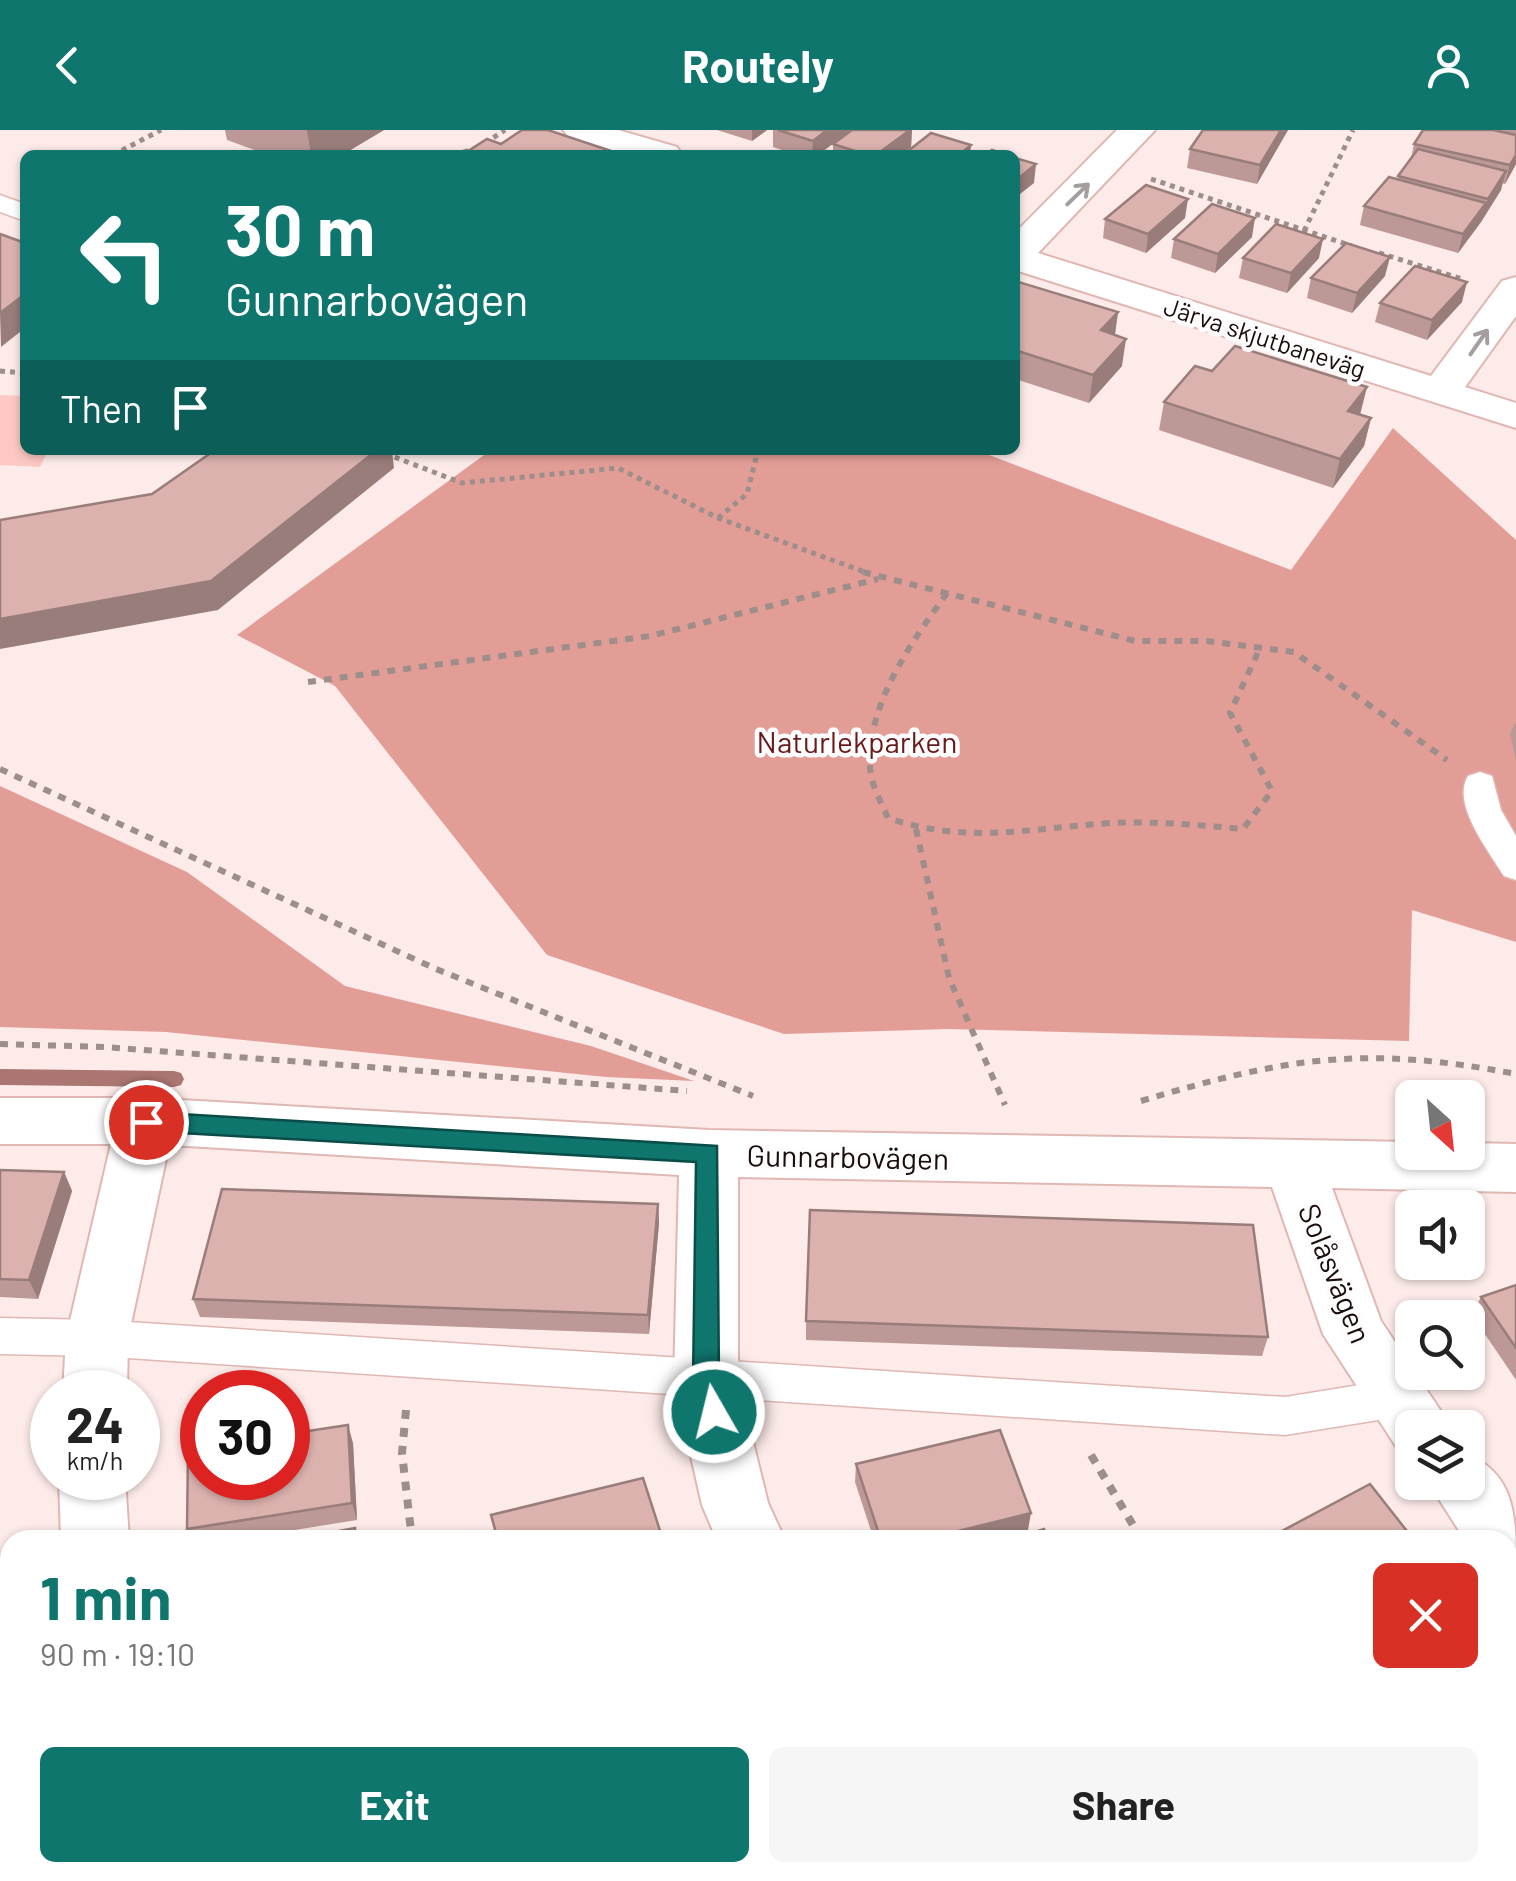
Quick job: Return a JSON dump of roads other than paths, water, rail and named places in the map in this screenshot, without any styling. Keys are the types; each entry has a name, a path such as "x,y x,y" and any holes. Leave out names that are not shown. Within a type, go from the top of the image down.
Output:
{"street":[{"path":"1020,252 1137,130"},
{"path":"590,131 649,150"},
{"name":"Järva skjutbaneväg","path":"1020,259 1516,416"},
{"path":"1440,392 1514,292"},
{"name":"Gunnarbovägen","path":"0,1121 711,1123 1294,1165 1516,1168"},
{"path":"96,1365 146,1122"},
{"path":"711,1123 706,1382 736,1505 747,1530"},
{"name":"Solåsvägen","path":"1294,1165 1354,1334 1406,1410"},
{"path":"93,1500 95,1530"},
{"path":"1474,1500 1497,1530"}],"lane":[{"path":"1480,784 1484,810 1516,867"},
{"path":"0,1336 96,1365 410,1359 706,1382 1285,1416 1395,1413"}],"waterway":[{"path":"0,1077 174,1079"}],"park label":[{"name":"Naturlekparken","path":"857,741"}]}
